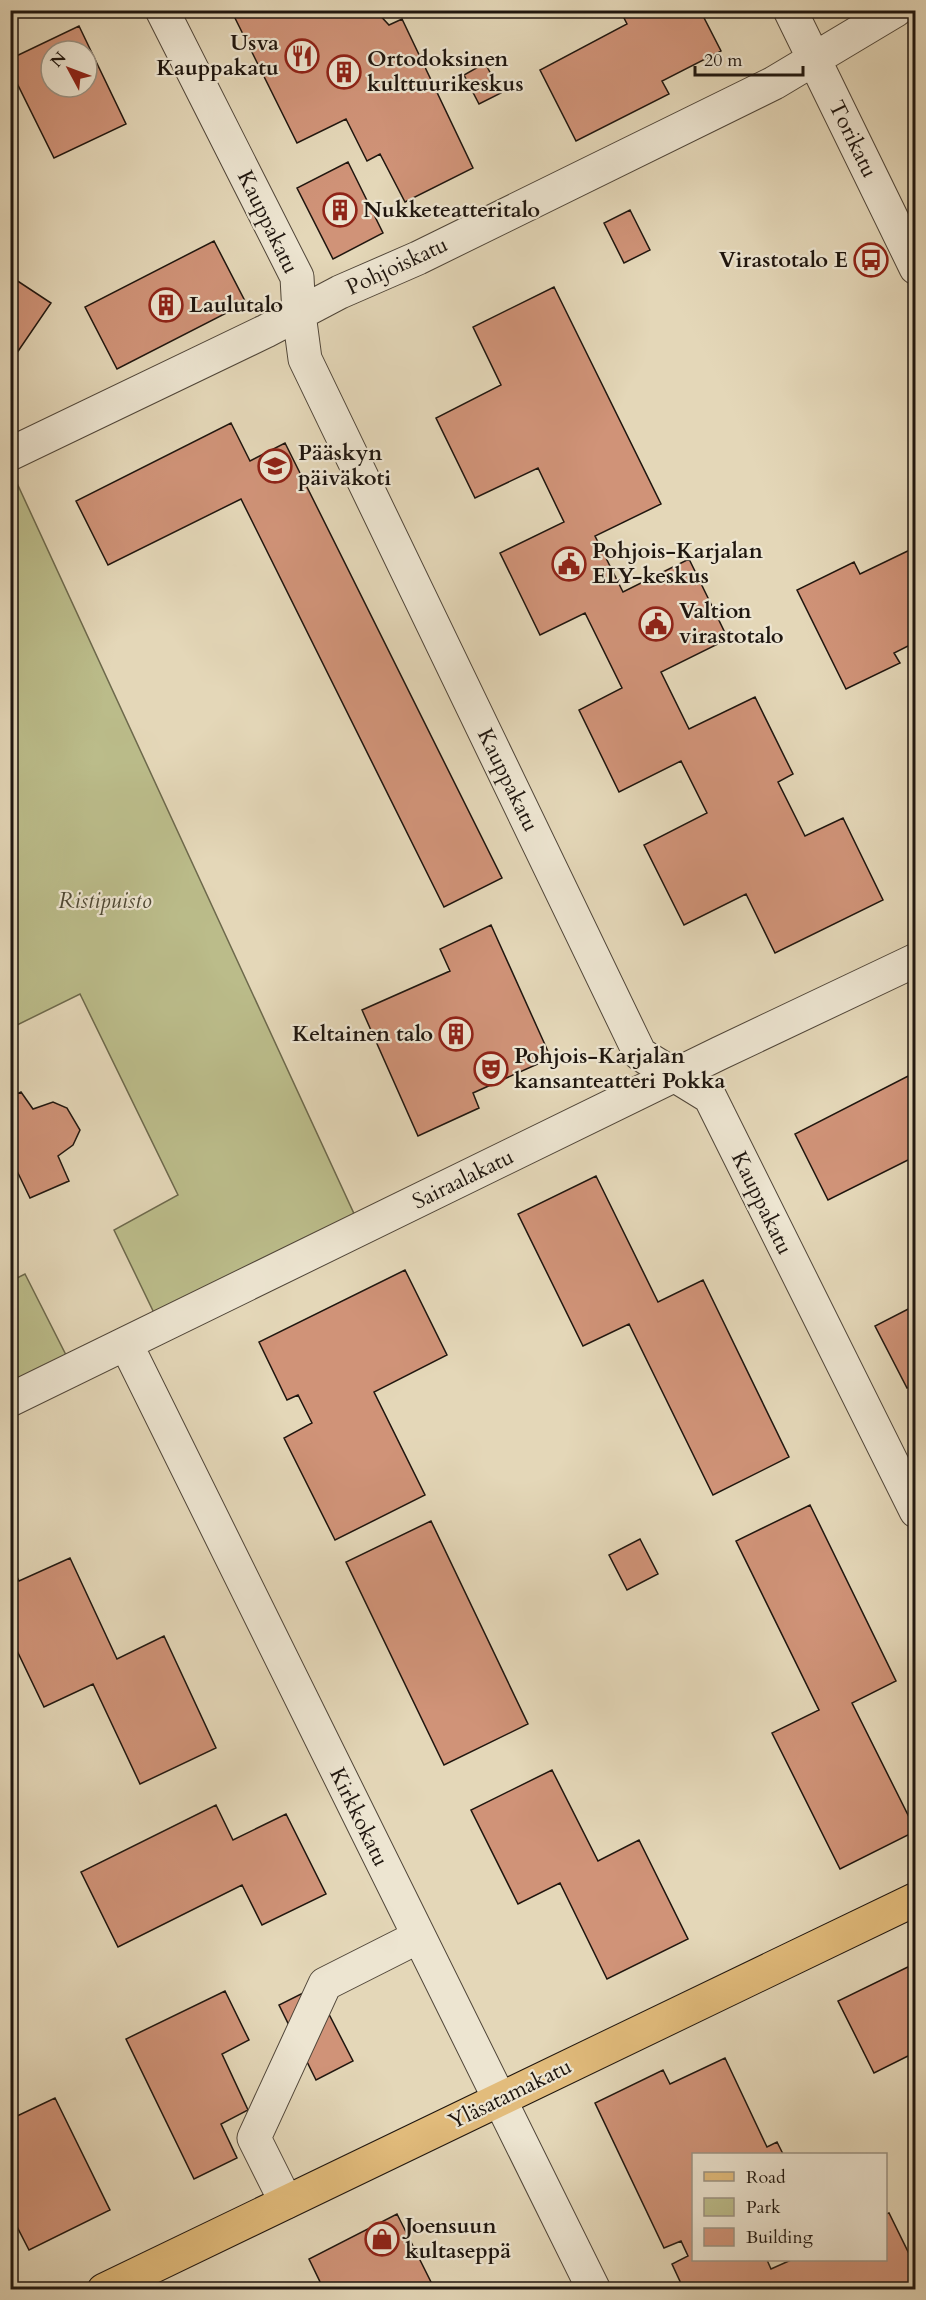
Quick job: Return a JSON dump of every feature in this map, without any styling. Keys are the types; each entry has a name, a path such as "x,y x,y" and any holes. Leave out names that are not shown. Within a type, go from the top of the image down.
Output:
{"main road":[{"name":"Yläsatamakatu","path":"104,2289 915,1899"}],"street":[{"name":"Kauppakatu","path":"162,10 297,277 305,360 640,1054 710,1097 912,1493"},
{"name":"Torikatu","path":"790,10 915,268"},
{"name":"Pohjoiskatu","path":"10,454 340,292 418,258 763,88 896,10"},
{"name":"Sairaalakatu","path":"10,1400 915,960"},
{"name":"Kirkkokatu","path":"126,1344 594,2289"},
{"path":"286,2202 254,2138 324,1984 418,1937"}],"green space":[{"name":"Ristipuisto","path":"10,468 356,1218 156,1317 114,1230 178,1195 80,994 11,1028"},
{"path":"25,1274 68,1359 11,1386 11,1281"}],"building":[{"name":"Ortodoksinen kulttuurikeskus","path":"231,10 375,10 389,25 402,19 473,168 405,202 380,154 367,161 346,119 297,143"},
{"path":"620,10 700,10 721,51 662,81 669,94 576,141 540,70 627,24"},
{"path":"79,26 85,39 52,39"},
{"path":"39,45 39,99 99,99 99,68 126,124 54,158 10,69 10,59"},
{"path":"485,63 501,93 479,104 464,75"},
{"name":"Nukketeatteritalo","path":"348,162 383,233 333,259 297,188"},
{"path":"630,210 650,250 624,263 604,223"},
{"name":"Laulutalo","path":"214,241 246,303 117,369 85,307"},
{"path":"10,276 51,303 10,363"},
{"name":"Valtion virastotalo","path":"554,287 661,504 595,536 623,592 689,559 728,639 661,672 689,729 755,697 793,774 778,782 805,836 843,818 883,900 775,953 746,894 684,925 644,845 707,813 681,761 619,792 579,710 622,688 585,613 540,635 500,553 564,522 538,468 475,498 436,418 501,385 473,327"},
{"path":"231,423 250,461 285,443 502,878 444,907 241,499 108,565 76,501"},
{"path":"916,547 916,642 894,653 900,663 846,689 797,590 854,562 860,574"},
{"name":"Keltainen talo","path":"491,925 551,1058 473,1093 479,1108 418,1136 362,1010 450,971 440,949"},
{"path":"916,1072 916,1156 828,1200 795,1134"},
{"path":"21,1092 33,1109 53,1102 67,1108 80,1130 73,1145 58,1156 69,1181 30,1198 17,1171 10,1175 10,1097"},
{"path":"596,1176 658,1302 703,1280 789,1457 713,1495 629,1324 583,1346 518,1214"},
{"path":"405,1270 447,1355 374,1392 425,1495 335,1540 284,1438 312,1423 298,1395 287,1400 259,1342"},
{"path":"916,1305 916,1384 907,1388 875,1326"},
{"path":"810,1505 896,1681 852,1703 916,1831 840,1869 772,1733 819,1710 736,1541"},
{"path":"431,1521 528,1724 444,1765 346,1562"},
{"path":"640,1539 658,1574 627,1590 609,1555"},
{"path":"70,1558 117,1659 164,1636 216,1748 140,1784 93,1684 44,1707 10,1636 10,1562 19,1581"},
{"path":"552,1770 598,1861 639,1840 688,1939 607,1979 560,1883 518,1904 471,1810"},
{"path":"216,1805 233,1840 286,1814 326,1894 262,1925 242,1885 118,1947 81,1872"},
{"path":"916,1963 916,2052 874,2073 838,2001"},
{"path":"315,1987 353,2061 316,2080 279,2005"},
{"path":"225,1991 249,2040 222,2054 248,2110 221,2124 237,2158 194,2179 126,2039"},
{"path":"725,2058 767,2147 777,2142 782,2153 692,2153 692,2261 767,2261 771,2269 789,2261 887,2261 887,2214 889,2213 916,2268 916,2283 901,2290 708,2290 706,2285 698,2290 684,2290 672,2264 688,2256 681,2241 664,2248 595,2103 663,2070 670,2084"},
{"path":"55,2098 110,2210 29,2250 10,2213 10,2109 15,2117"},
{"path":"397,2214 435,2290 324,2290 309,2259"}],"place":[{"name":"Usva Kauppakatu","path":"302,56"},
{"name":"Ortodoksinen kulttuurikeskus","path":"344,72"},
{"name":"Nukketeatteritalo","path":"340,210"},
{"name":"Virastotalo E","path":"871,260"},
{"name":"Laulutalo","path":"166,305"},
{"name":"Pääskyn päiväkoti","path":"275,466"},
{"name":"Pohjois-Karjalan ELY-keskus","path":"569,564"},
{"name":"Valtion virastotalo","path":"656,624"},
{"name":"Keltainen talo","path":"456,1034"},
{"name":"Pohjois-Karjalan kansanteatteri Pokka","path":"491,1069"},
{"name":"Joensuun kultaseppä","path":"382,2239"}]}
